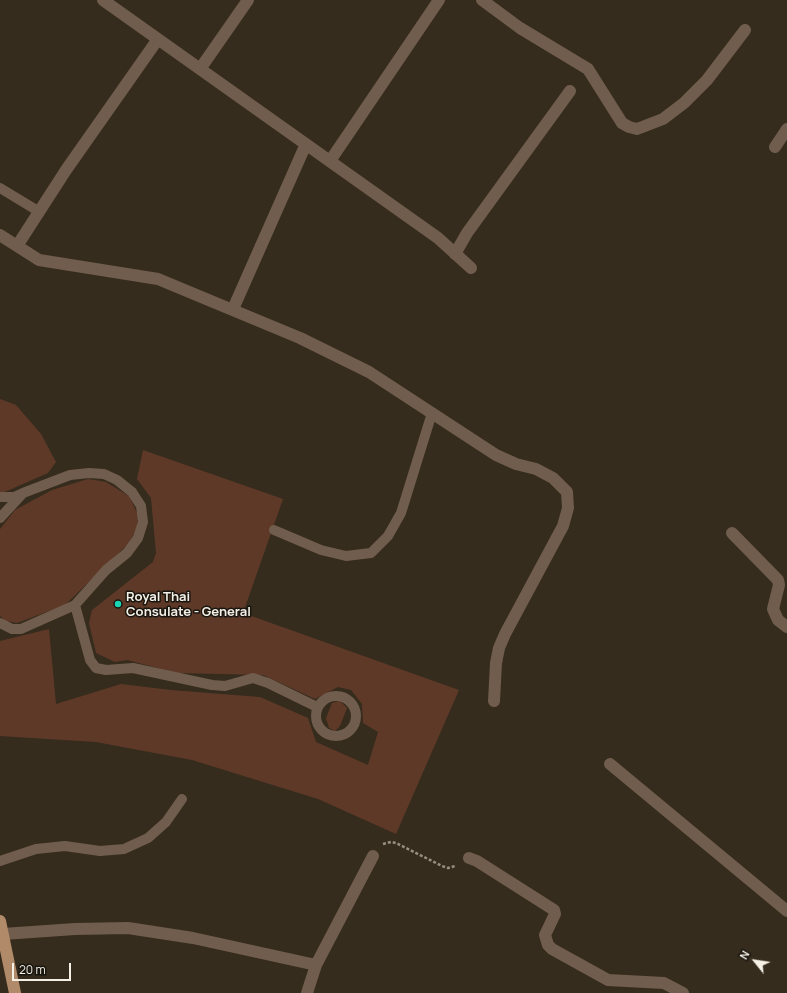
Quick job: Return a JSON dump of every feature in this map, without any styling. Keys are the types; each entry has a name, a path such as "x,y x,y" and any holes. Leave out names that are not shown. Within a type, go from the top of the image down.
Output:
{"main road":[{"path":"0,921 15,993"}],"street":[{"path":"103,0 438,238 471,268"},
{"path":"200,69 248,0"},
{"path":"330,161 439,0"},
{"path":"482,0 520,28 588,70 622,122 629,127 637,129 663,119 684,103 707,80 745,30"},
{"path":"17,246 38,211 158,39"},
{"path":"455,254 467,233 570,91"},
{"path":"775,147 787,129"},
{"path":"232,309 306,144"},
{"path":"0,235 39,260 49,263 158,279 300,338 369,372 496,455 553,478 567,492 568,508 563,526 499,648 496,662 494,701"},
{"path":"732,533 778,580 779,585 773,610 778,620 787,627"},
{"path":"610,764 787,911"},
{"path":"307,993 316,965 373,856"},
{"path":"469,858 477,860 554,910 555,914 545,935 548,945 552,949 608,980 664,983 683,993"},
{"path":"3,934 75,929 128,928 193,938 316,965"}],"lane":[{"path":"0,188 38,211"},
{"path":"274,530 321,550 346,556 371,553 388,536 401,513 432,413"},
{"path":"0,497 14,497 70,475 89,473 104,474 117,480 132,492 141,506 143,522 138,538 128,553 106,570 75,605 21,629 12,629 0,623"},
{"path":"0,518 23,493"},
{"path":"75,605 90,660 92,664 101,670 133,668 212,685 225,686 253,678 268,683 317,707"},
{"path":"332,696 345,698 350,701 356,713 354,725 350,731 344,735 330,736 324,733 316,721 317,707 326,698 332,696"},
{"path":"0,861 36,849 65,846 100,851 124,849 148,838 166,822 182,799"}],"path":[{"path":"373,856 381,845 391,842 448,868 469,858"}],"shaded area":[{"path":"0,399 16,405 41,434 56,462 48,473 0,494"},
{"path":"143,450 283,499 243,613 459,690 396,834 318,799 192,760 96,742 0,736 0,641 49,629 56,704 121,684 171,690 260,697 308,718 316,742 368,765 378,732 363,723 362,704 351,690 338,687 315,699 263,675 177,673 127,660 115,662 96,653 89,623 92,610 153,562 156,553 151,498 137,479"},
{"path":"88,479 106,482 129,496 138,515 137,530 127,545 65,605 17,623 6,621 0,616 0,529 15,510 52,490"},
{"path":"340,701 347,708 340,726 335,731 329,728 326,718 332,703"}],"place":[{"name":"Royal Thai Consulate - General","path":"118,604"}]}
